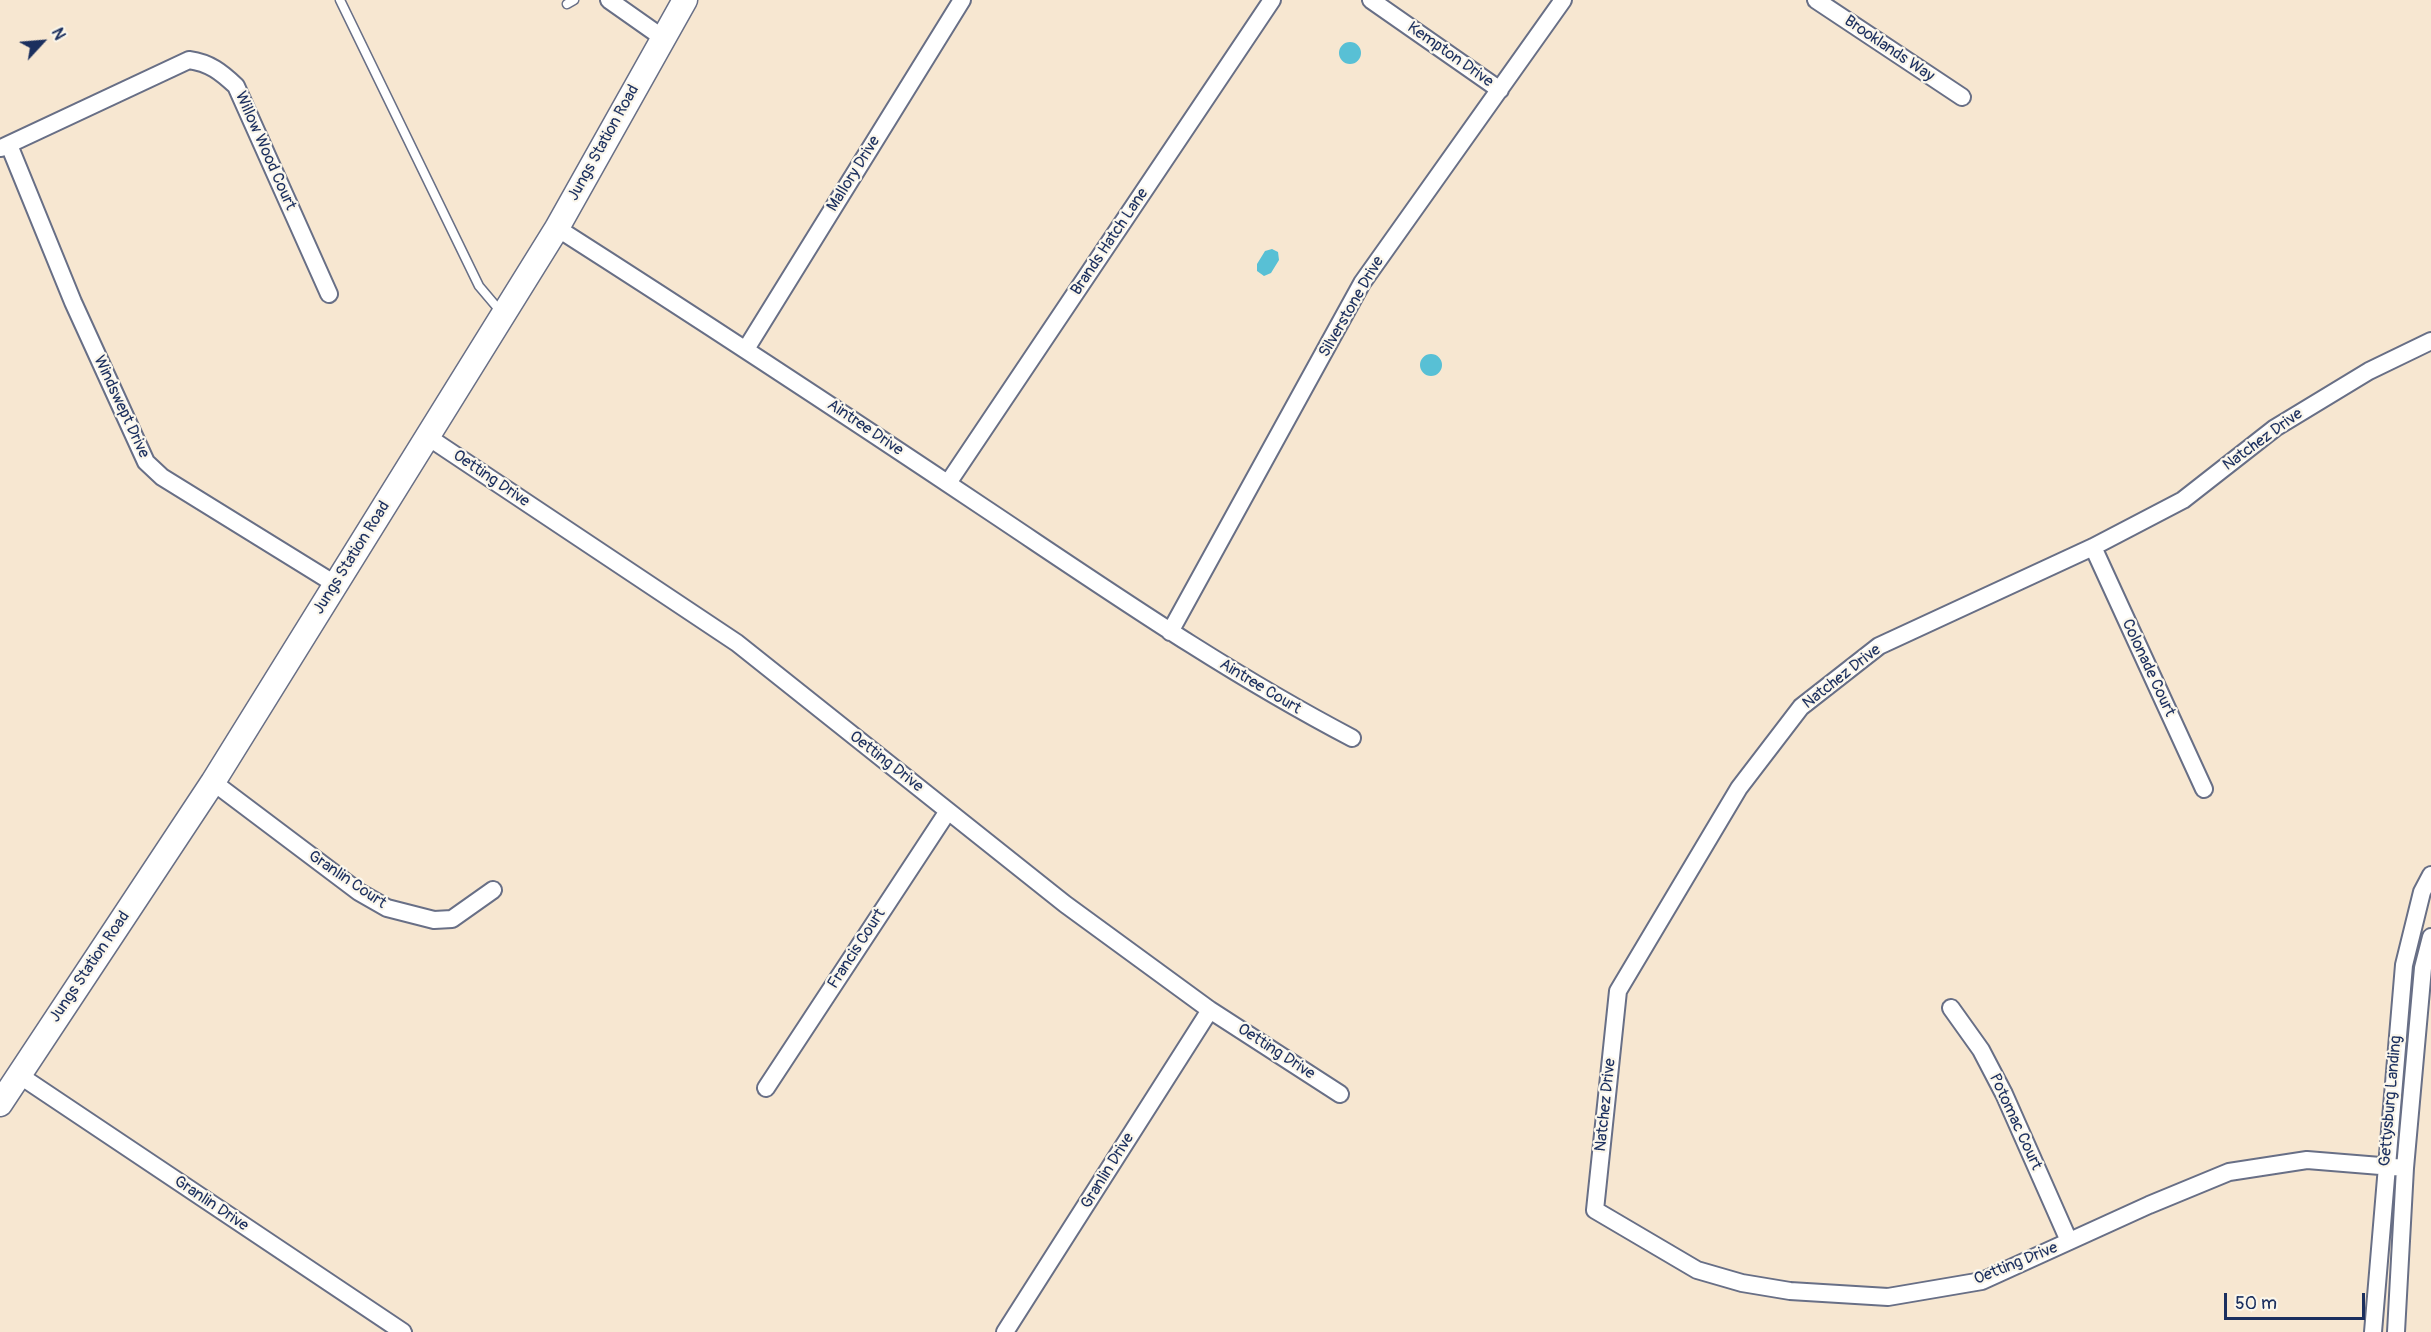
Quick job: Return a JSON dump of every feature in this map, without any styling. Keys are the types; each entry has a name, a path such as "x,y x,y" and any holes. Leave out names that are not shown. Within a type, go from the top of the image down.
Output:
{"main road":[{"name":"Jungs Station Road","path":"0,1104 213,782 428,437 557,228 684,0"}],"street":[{"path":"609,0 663,38"},
{"name":"Mallory Drive","path":"746,349 962,0"},
{"name":"Brands Hatch Lane","path":"948,483 1272,0"},
{"name":"Kempton Drive","path":"1371,0 1500,90"},
{"name":"Silverstone Drive","path":"1170,632 1362,284 1563,0"},
{"name":"Brooklands Way","path":"1816,0 1962,97"},
{"name":"Willow Wood Court","path":"4,147 189,60 205,62 218,69 236,86 329,294"},
{"name":"Windswept Drive","path":"4,147 146,462 162,477 335,584"},
{"name":"Aintree Drive","path":"557,228 746,349 1170,632"},
{"name":"Natchez Drive","path":"1594,1210 1618,991 1739,788 1801,707 1879,646 2092,547 2183,500 2275,428 2370,371 2431,341"},
{"name":"Oetting Drive","path":"428,437 736,643 1065,904 1210,1010 1340,1094"},
{"name":"Colonade Court","path":"2092,547 2204,789"},
{"name":"Aintree Court","path":"1170,632 1288,705 1352,738"},
{"name":"Granlin Court","path":"213,782 358,892 387,908 434,920 452,919 493,890"},
{"name":"Francis Court","path":"766,1088 948,811"},
{"name":"Gettysburg Landing","path":"2373,1332 2385,1166 2404,965 2422,892 2431,875"},
{"name":"Gettysburg Landing","path":"2396,1332 2404,1168 2423,968 2431,937"},
{"name":"Potomac Court","path":"1951,1008 1981,1050 2004,1094 2069,1241"},
{"name":"Granlin Drive","path":"1005,1332 1210,1010"},
{"name":"Granlin Drive","path":"19,1075 403,1332"},
{"name":"Oetting Drive","path":"1594,1210 1697,1270 1790,1291 1888,1297 1982,1281 2229,1172 2307,1160 2404,1168"}],"lane":[{"path":"340,0 478,286 503,314"}],"water":[{"path":"1350,42 1358,45 1361,53 1358,61 1350,64 1342,61 1339,53 1342,45"},
{"path":"1272,249 1278,252 1279,260 1271,273 1264,276 1257,271 1257,264 1265,251"},
{"path":"1431,354 1439,357 1442,365 1439,373 1431,376 1423,373 1420,365 1423,357"}]}
